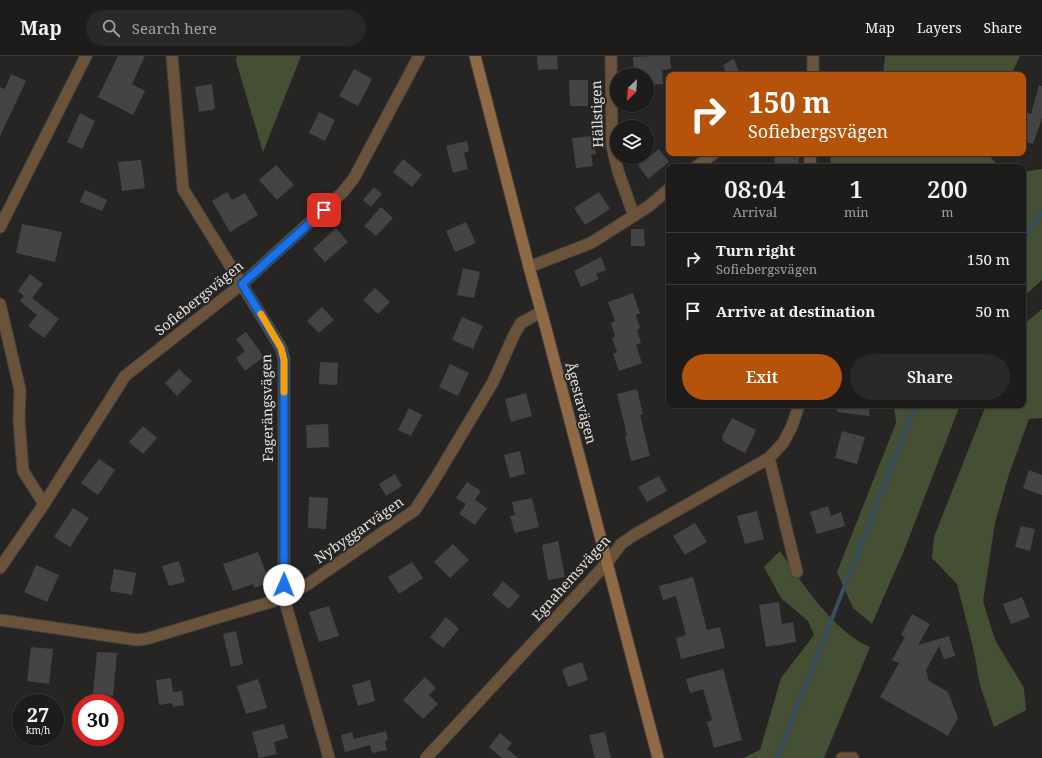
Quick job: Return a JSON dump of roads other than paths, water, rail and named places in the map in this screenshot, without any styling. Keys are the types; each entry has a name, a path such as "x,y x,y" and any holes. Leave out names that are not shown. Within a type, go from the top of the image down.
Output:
{"main road":[{"name":"Ågestavägen","path":"475,56 658,758"}],"street":[{"path":"0,227 86,56"},
{"name":"Fagerängsvägen","path":"172,56 183,189 281,348 284,360 284,598 329,758"},
{"name":"Sofiebergsvägen","path":"0,568 44,504 124,376 242,284 338,196 354,178 419,56"},
{"name":"Hällstigen","path":"611,56 612,146 618,171 634,216"},
{"path":"813,56 813,72"},
{"path":"700,164 710,156"},
{"path":"529,267 591,243 634,216 666,191"},
{"path":"0,304 20,390 19,420 21,456 24,471 44,504"},
{"name":"Nybyggarvägen","path":"0,620 137,640 146,639 284,598 308,584 414,510 435,479 493,382 521,323 541,312"},
{"name":"Egnahemsvägen","path":"426,758 607,563 621,544 634,535 769,458 783,443 792,426 798,408"},
{"path":"769,458 797,572"},
{"path":"842,758 853,758"}],"waterway":[{"path":"1026,236 1042,212"},
{"path":"777,758 915,408"}]}
